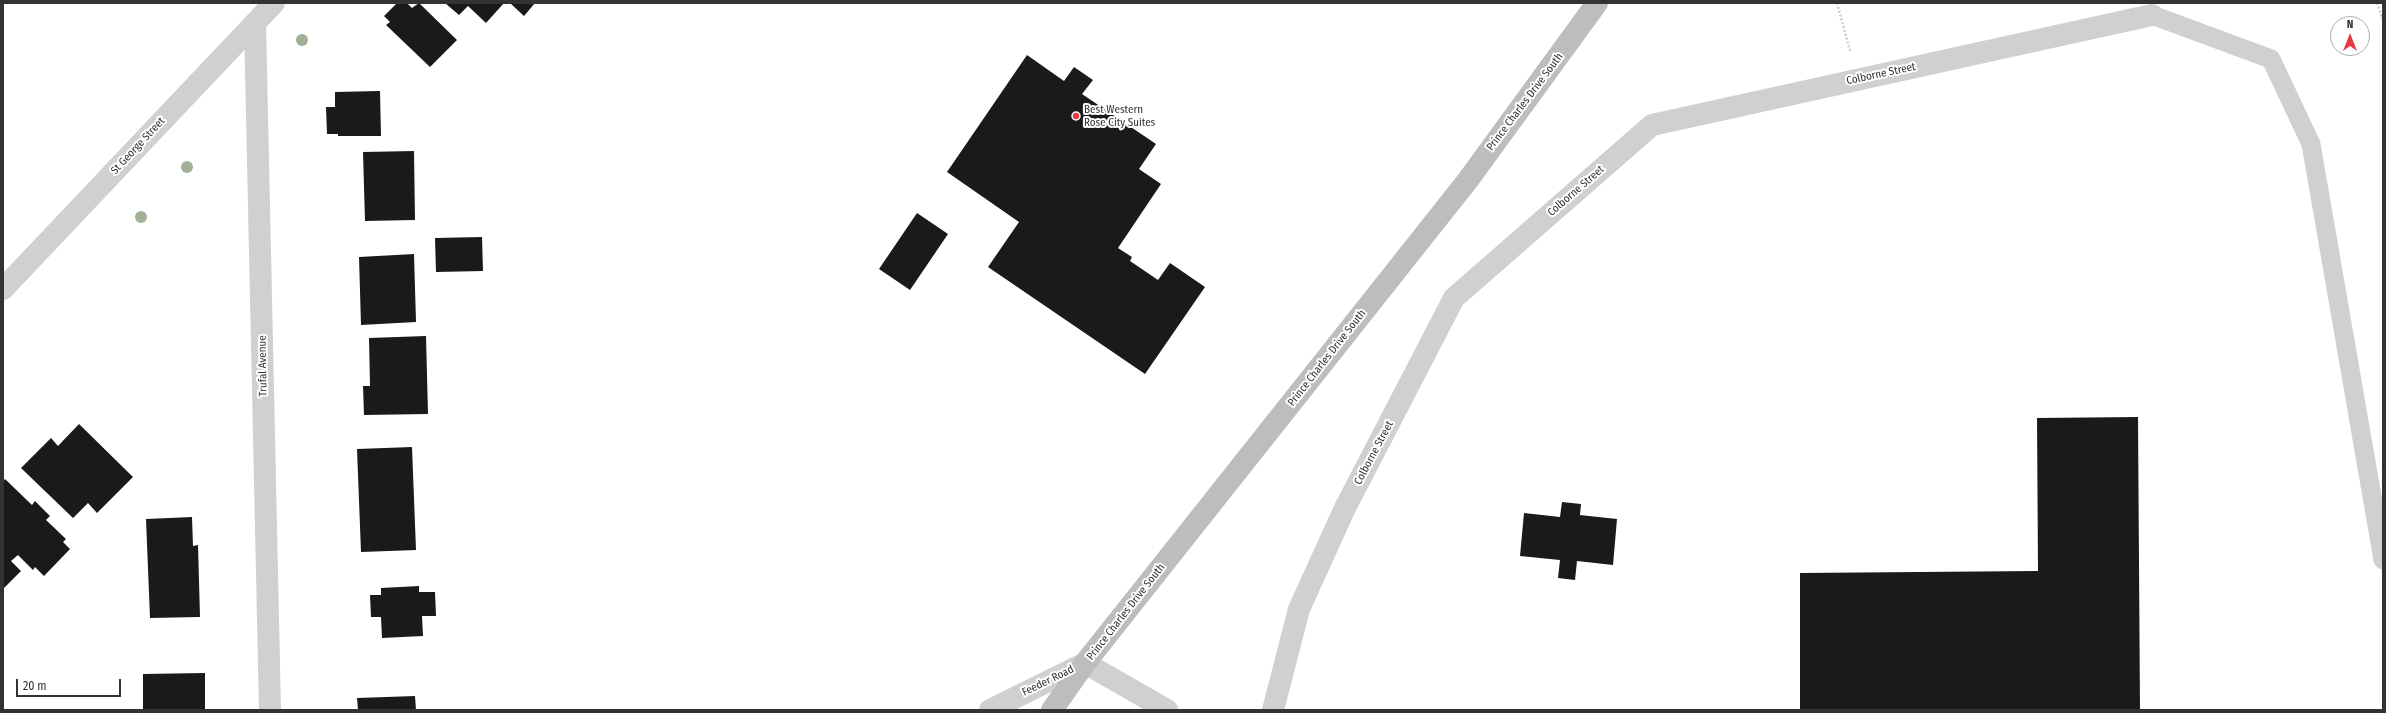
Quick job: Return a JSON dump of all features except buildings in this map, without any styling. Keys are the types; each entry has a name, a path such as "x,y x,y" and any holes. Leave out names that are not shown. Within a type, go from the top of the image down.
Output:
{"main road":[{"name":"Prince Charles Drive South","path":"1052,710 1085,663 1468,180 1597,3"}],"street":[{"name":"St George Street","path":"3,289 274,3"},
{"name":"Colborne Street","path":"1273,710 1299,609 1345,508 1454,298 1652,125 2152,15"},
{"name":"Trufal Avenue","path":"255,23 270,710"},
{"name":"Feeder Road","path":"990,710 1085,663"},
{"path":"1085,663 1168,710"}],"lane":[{"path":"2152,15 2271,59 2311,144 2383,560"}],"path":[{"path":"1837,3 1858,79"},
{"path":"2377,3 2383,21"}],"place":[{"name":"Best Western Rose City Suites","path":"1076,116"}]}
